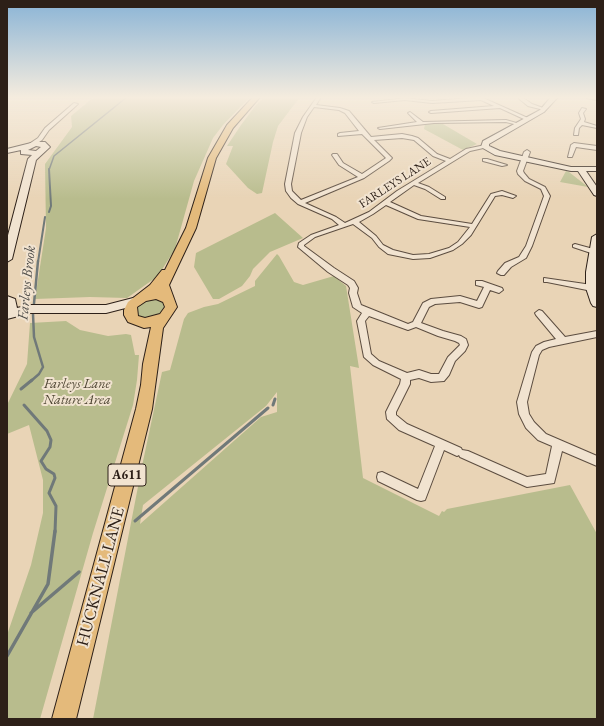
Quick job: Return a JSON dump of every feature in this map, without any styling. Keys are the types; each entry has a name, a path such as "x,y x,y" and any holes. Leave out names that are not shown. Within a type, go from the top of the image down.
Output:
{"main road":[{"name":"HUCKNALL LANE","path":"140,299 154,288 182,250 191,228 212,158 228,131"},
{"name":"HUCKNALL LANE","path":"64,719 144,409 157,327 171,307 171,303 164,291 163,285 172,265"},
{"path":"165,317 151,322 135,320 130,315 130,310 140,299 157,295 168,299"},
{"name":"HUCKNALL LANE","path":"135,320 143,327 150,364"}],"street":[{"path":"8,151 29,151 42,144 46,131"},
{"path":"299,131 294,148 288,184 289,191 300,203 334,218 344,225"},
{"name":"FARLEYS LANE","path":"367,312 357,307 353,293 354,288 351,283 303,249 301,244 313,236 354,222 371,213 414,183 470,149 485,147 486,143 506,131"},
{"path":"300,203 362,177 387,160 388,158 363,132 340,135"},
{"path":"370,139 402,136 410,137 416,139 435,155 451,161"},
{"path":"29,151 42,144"},
{"path":"570,156 572,144 597,148"},
{"path":"485,147 498,153 526,155 581,170 597,170"},
{"path":"7,259 29,151"},
{"path":"491,162 498,153"},
{"path":"563,154 577,158"},
{"path":"335,155 341,164 362,177"},
{"path":"501,273 508,265 522,258 529,246 547,196 543,188 527,180 521,174 520,171 526,155"},
{"path":"485,160 504,165"},
{"path":"581,170 597,193"},
{"path":"414,183 427,188 443,198"},
{"path":"354,222 369,233 381,246 391,252 413,257 430,256 451,249 460,243 473,226 492,195 502,193 513,196"},
{"path":"386,202 420,218 473,226"},
{"path":"597,237 591,272 592,288 597,302"},
{"path":"575,246 594,252"},
{"path":"544,280 592,288"},
{"path":"479,283 499,290"},
{"path":"416,324 441,334 458,338 464,345 452,359 441,378 431,378 419,374 406,377 376,363 367,355 361,321 367,312 404,326 412,326 416,324 426,306 432,302 460,299 479,305 488,286"},
{"path":"8,308 30,310 106,309 140,299"},
{"path":"106,309 135,320"},
{"path":"539,313 562,340"},
{"path":"597,334 562,340 546,344 539,348 535,354 522,402 524,414 530,425 542,437 597,461"},
{"path":"406,377 405,384 391,412 391,416 398,424 460,452 473,463 527,482 550,479 558,445"},
{"path":"382,477 421,496 441,444"}],"green space":[{"path":"69,131 218,131 213,138 194,181 175,249 158,276 127,298 90,297 35,299 46,228 45,164"},
{"path":"237,131 276,131 262,193 257,194 248,188 226,164 233,146 227,146"},
{"path":"427,131 455,131 477,144 463,150"},
{"path":"566,171 569,172 588,187 560,182"},
{"path":"275,213 303,238 270,252 253,269 250,276 242,286 219,299 213,299 194,267 196,253"},
{"path":"277,254 294,282 303,285 334,276 346,286 359,368 350,366 363,478 439,516 442,511 444,512 447,509 570,485 597,534 597,719 93,719 142,466 162,372 170,370 184,319 188,313 218,304 255,286 255,281","holes":["277,392 277,412 261,417 140,524 143,505 266,406"]},
{"path":"159,298 167,306 157,318 138,318 134,309 141,301"},
{"name":"Farleys Lane Nature Area","path":"66,321 80,330 108,336 126,334 131,335 135,355 139,355 137,380 133,405 93,533 40,719 7,719 7,635 31,565 43,513 43,480 29,425 7,434 7,405 27,364 30,323"}],"waterway":[{"name":"Farleys Brook","path":"49,170 54,156 85,131"},
{"name":"Farleys Brook","path":"49,170 51,206 49,212"},
{"name":"Farleys Brook","path":"38,262 45,217"},
{"name":"Farleys Brook","path":"31,381 39,374 43,367 34,337 33,314 38,261"},
{"name":"Farleys Brook","path":"21,389 32,380"},
{"path":"273,405 275,399"},
{"name":"Farleys Brook","path":"24,405 47,431 51,440 50,447 41,461 46,469 54,474 55,478 49,493 56,506 55,532"},
{"path":"135,521 268,408"},
{"name":"Farleys Brook","path":"32,612 48,584 55,531"},
{"path":"32,612 79,572"},
{"name":"Farleys Brook","path":"7,656 32,612"}]}
